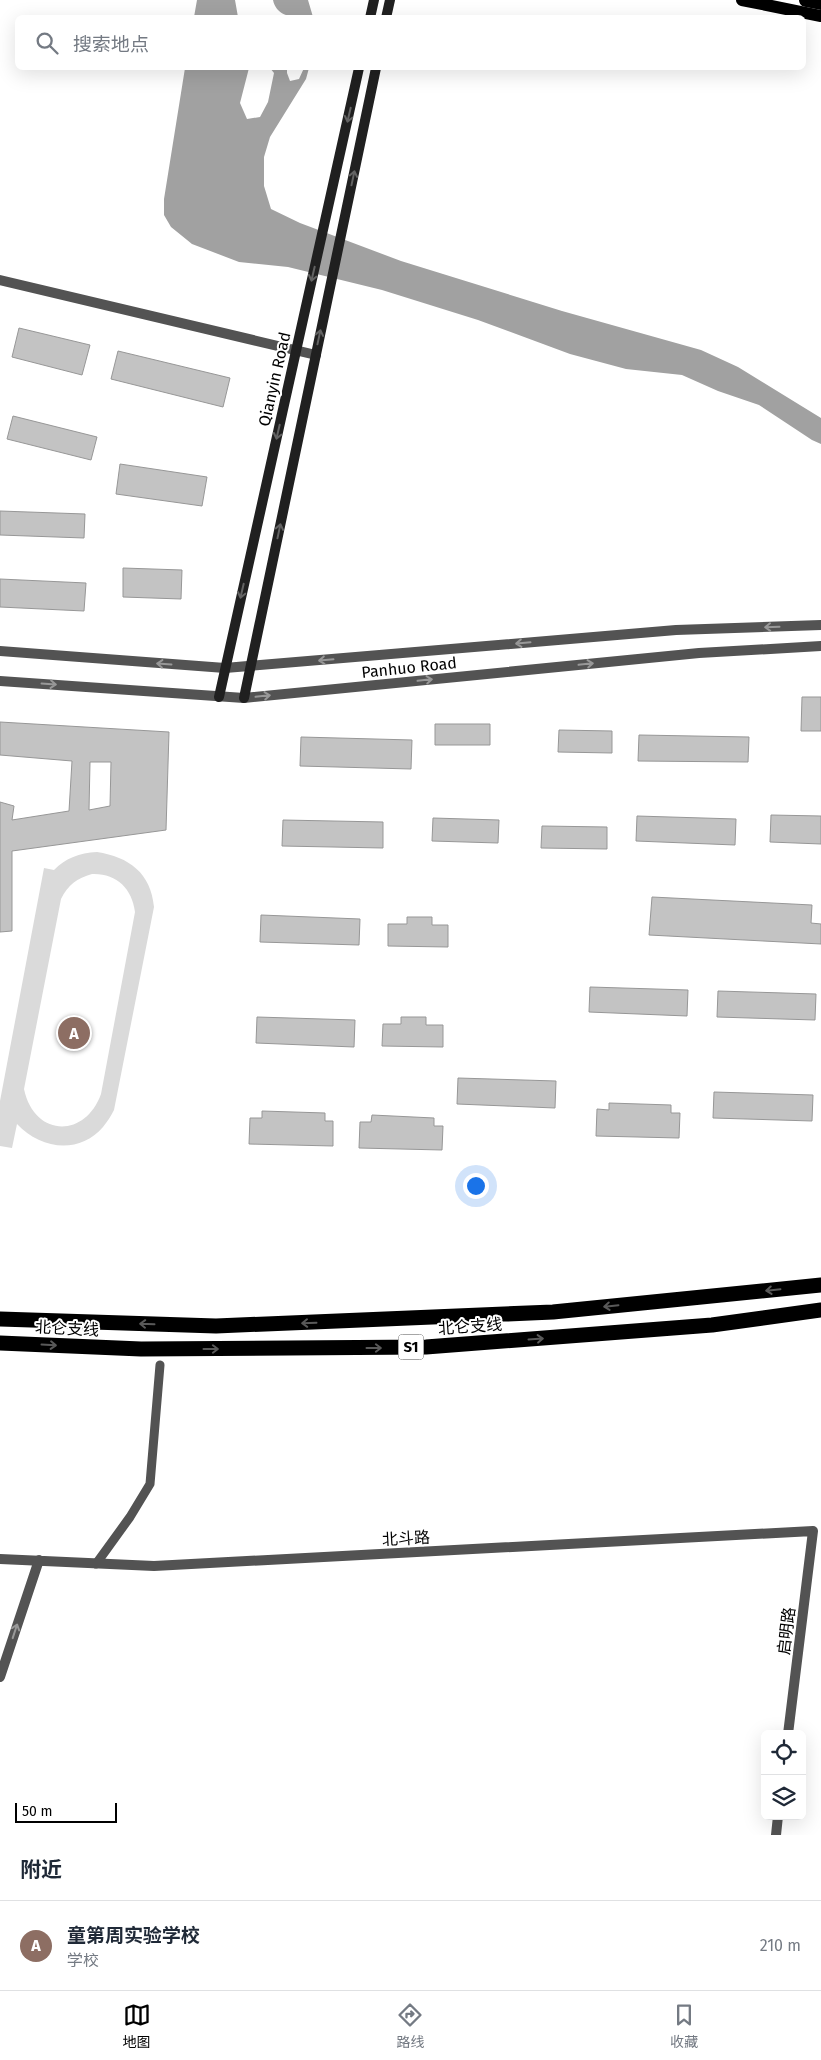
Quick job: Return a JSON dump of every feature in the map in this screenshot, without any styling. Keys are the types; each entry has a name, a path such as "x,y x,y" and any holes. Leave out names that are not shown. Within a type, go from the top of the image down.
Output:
{"highway":[{"path":"806,0 821,3"},
{"name":"北仑支线","path":"0,1320 216,1326 543,1313 821,1285"},
{"name":"北仑支线","path":"0,1343 141,1349 426,1347 712,1325 821,1310"}],"main road":[{"path":"371,15 374,0"},
{"path":"387,15 390,0"},
{"path":"742,0 821,16"},
{"name":"Qianyin Road","path":"219,697 359,70"},
{"path":"244,698 376,70"}],"street":[{"path":"0,280 316,355"},
{"name":"Panhuo Road","path":"0,651 225,668 676,630 821,625"},
{"name":"Panhuo Road","path":"0,681 244,698 699,652 821,646"},
{"name":"北斗路","path":"0,1559 154,1566 813,1531"},
{"name":"启明路","path":"788,1730 813,1531"},
{"path":"0,1678 39,1560"},
{"path":"776,1835 778,1820"}],"lane":[{"path":"96,1564 130,1517 150,1484 160,1365"}],"shaded area":[{"path":"197,0 235,0 238,15 194,15"},
{"path":"273,0 308,0 312,15 286,15 275,6"},
{"path":"185,70 248,70 240,103 247,119 260,117 268,102 274,73 272,70 287,70 290,81 299,79 303,70 308,70 306,79 270,137 264,157 264,186 271,209 300,223 401,261 562,311 701,350 738,367 821,418 821,444 759,405 718,391 682,375 626,369 570,354 478,320 382,290 288,267 239,262 192,244 171,227 164,215 164,199"},
{"path":"90,853 109,854 136,869 148,885 154,907 114,1110 103,1127 83,1142 71,1145 48,1143 37,1139 17,1124 12,1148 0,1146 0,1101 44,868 54,870 68,859","holes":["92,874 101,874 115,879 126,889 135,912 101,1094 94,1109 84,1119 72,1125 60,1126 49,1124 38,1116 30,1105 24,1089 61,899 77,880"]}],"building":[{"path":"19,328 90,345 82,375 12,357"},
{"path":"118,351 230,378 223,407 111,379"},
{"path":"13,416 97,437 91,460 7,439"},
{"path":"120,464 207,477 202,506 116,494"},
{"path":"0,511 85,514 84,538 0,535"},
{"path":"123,568 182,570 181,599 123,597"},
{"path":"0,579 86,583 84,611 0,607"},
{"path":"802,697 821,697 821,731 801,731"},
{"path":"0,722 169,732 166,830 12,851 12,931 0,932 0,802 14,806 12,820 69,811 72,761 0,755","holes":["90,762 111,762 110,806 89,810"]},
{"path":"435,724 490,724 490,745 435,745"},
{"path":"559,730 612,731 612,753 558,752"},
{"path":"639,735 749,737 748,762 638,761"},
{"path":"301,737 412,740 411,769 300,766"},
{"path":"771,815 821,816 821,844 770,842"},
{"path":"637,816 736,819 735,845 636,841"},
{"path":"433,818 499,820 498,843 432,841"},
{"path":"283,820 383,822 383,848 282,846"},
{"path":"542,826 607,827 607,849 541,848"},
{"path":"652,897 812,905 811,923 821,924 821,944 649,935"},
{"path":"261,915 360,919 359,945 260,942"},
{"path":"407,917 432,917 432,925 448,925 448,947 388,946 388,924 407,924"},
{"path":"590,987 688,990 687,1016 589,1012"},
{"path":"718,991 816,994 815,1020 717,1017"},
{"path":"257,1017 355,1020 354,1047 256,1043"},
{"path":"401,1017 426,1017 426,1025 443,1025 443,1047 382,1046 383,1024 401,1024"},
{"path":"458,1078 556,1081 555,1108 457,1104"},
{"path":"714,1092 813,1095 812,1121 713,1118"},
{"path":"609,1103 671,1105 671,1113 680,1113 679,1138 596,1136 597,1109 609,1110"},
{"path":"262,1111 325,1113 325,1121 333,1121 333,1146 249,1144 250,1118 262,1118"},
{"path":"372,1115 434,1118 434,1126 443,1126 442,1150 359,1148 360,1122 371,1122"}],"place":[{"name":"童第周实验学校","path":"74,1033"}]}
